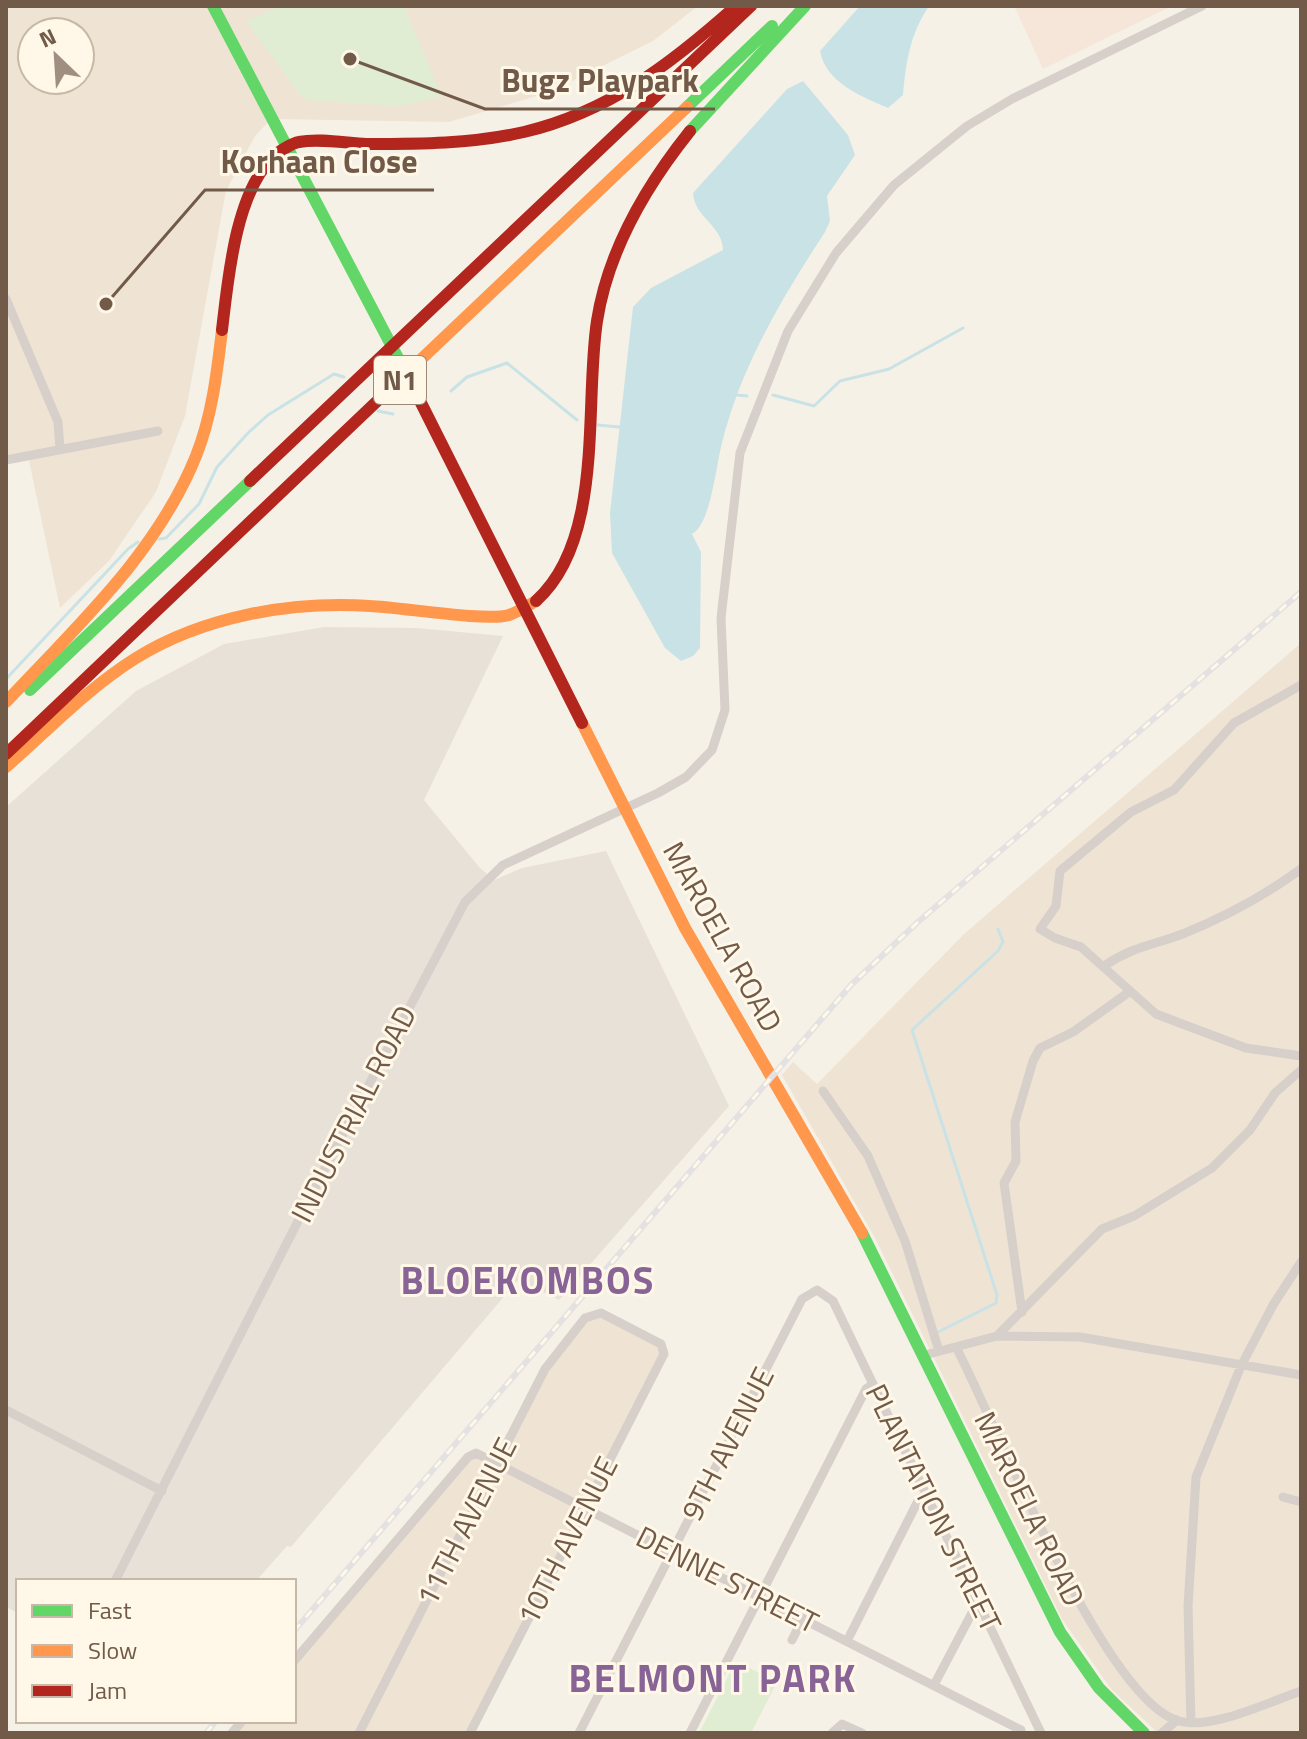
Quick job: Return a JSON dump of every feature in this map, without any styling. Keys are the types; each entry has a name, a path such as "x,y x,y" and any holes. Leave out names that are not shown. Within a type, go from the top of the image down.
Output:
{"main road":[{"name":"MAROELA ROAD","path":"213,6 417,395 622,810 694,946 866,1239 1060,1632 1099,1688 1144,1733"},
{"path":"6,702 124,573 174,502 210,413 241,218 261,172 286,145 298,142 443,145 514,137 548,128 587,113 654,75 736,6"},
{"name":"N1","path":"6,713 751,6"},
{"name":"N1","path":"6,754 794,6"},
{"path":"6,767 114,674 150,652 224,622 283,609 344,605 494,616 525,612 539,601 558,573 578,524 597,318 614,258 626,230 640,202 681,142 805,6"}],"street":[{"name":"INDUSTRIAL ROAD","path":"116,1579 324,1170 465,902 503,865 686,777 712,750 721,729 726,688 721,618 724,567 740,453 788,331 836,253 894,185 967,126 1012,99 1202,6"},
{"path":"6,299 58,422 60,449"},
{"path":"7,457 158,431"},
{"path":"1301,685 1234,723 1174,790 1131,812 1060,871 1056,906 1040,929 1081,947 1156,1014 1246,1048 1301,1056"},
{"path":"1104,966 1139,945 1183,934 1237,911 1301,869"},
{"path":"1022,1312 1003,1192 1008,1173 1016,1161 1015,1122 1033,1061 1040,1048 1073,1032 1129,992"},
{"path":"997,1336 1102,1229 1134,1216 1212,1168 1250,1130 1275,1093 1301,1070"},
{"path":"823,1091 868,1156 905,1241 939,1351"},
{"path":"1191,1723 1188,1606 1193,1490 1205,1448 1241,1366 1284,1286 1301,1262"},
{"name":"PLANTATION STREET","path":"817,1290 831,1297 1041,1733"},
{"name":"9TH AVENUE","path":"579,1733 802,1299 817,1290"},
{"name":"11TH AVENUE","path":"359,1733 545,1369 585,1318 593,1313 605,1315 663,1348"},
{"path":"925,1355 997,1336 1095,1339 1301,1375"},
{"path":"956,1347 1054,1555 1107,1652 1161,1713 1191,1723 1218,1719 1301,1691"},
{"name":"10TH AVENUE","path":"470,1733 664,1354 663,1348"},
{"path":"690,1733 866,1389 873,1384"},
{"path":"6,1410 162,1491"},
{"name":"DENNE STREET","path":"296,1659 457,1469 476,1453 1020,1731"},
{"path":"847,1641 919,1499 926,1495"},
{"path":"1283,1497 1301,1502"},
{"path":"934,1685 974,1609 980,1606"},
{"path":"792,1640 803,1618"},
{"path":"1162,1733 1177,1720"},
{"path":"1020,1731 1036,1722"},
{"path":"832,1733 842,1724 862,1733"}],"shaded area":[{"path":"6,6 698,6 653,41 550,92 449,122 271,119 255,136 226,191 185,416 156,492 109,561 60,608 28,456 6,460"},
{"path":"1014,6 1172,6 1043,69"},
{"path":"324,627 417,628 503,636 424,800 480,868 494,880 522,868 606,851 729,1106 559,1300 518,1280 291,1547 287,1546 258,1579 16,1579 16,1612 6,1607 6,807 136,691 224,644"},
{"path":"1301,643 1301,1733 1158,1733 1111,1689 1062,1619 875,1238 782,1075 793,1062 817,1084 964,934"},
{"path":"592,1313 664,1347 470,1733 233,1733 241,1723 296,1723 296,1659 473,1454 496,1462 544,1369"}],"green space":[{"path":"281,6 404,6 442,97 398,106 304,100 246,21"},
{"path":"736,1661 777,1682 751,1733 699,1733"}],"water":[{"path":"860,6 929,6 917,27 910,49 903,95 888,108 837,80 829,72 820,51"},
{"path":"803,81 848,135 855,155 827,196 830,221 764,333 730,415 708,507 704,519 692,534 701,552 700,648 693,656 681,661 665,648 612,553 610,513 633,307 651,288 723,250 718,234 698,209 693,193 787,89"}],"waterway":[{"path":"773,395 814,406 840,381 889,369 963,328"},
{"path":"451,391 467,377 507,363 577,420"},
{"path":"159,539 166,538 199,504 217,467 268,415 334,374 344,377"},
{"path":"737,395 747,396"},
{"path":"378,411 393,414"},
{"path":"598,425 619,427"},
{"path":"6,679 138,542"},
{"path":"938,1332 996,1303 997,1295 912,1030 998,951 1003,942 998,929"}],"railway":[{"path":"296,1629 851,985 918,922 1301,592"},
{"path":"206,1733 214,1723"}],"traffic: fast":[{"path":"213,6 409,379"},
{"path":"690,131 805,6"},
{"path":"687,107 772,26"},
{"path":"30,690 250,481"},
{"path":"862,1233 1060,1632 1099,1688 1144,1733"}],"traffic: slow":[{"path":"413,367 687,107"},
{"path":"6,702 113,587 160,525 180,491 196,456 210,410 222,330"},
{"path":"6,767 118,670 190,631 249,614 310,606 384,607 498,617 512,614 536,601"},
{"path":"582,723 685,928 862,1233"}],"traffic: jam":[{"path":"222,330 231,263 242,215 260,173 285,148 315,140 366,144 465,141 504,136 555,123 584,112 638,83 688,47 736,6"},
{"path":"250,481 751,6"},
{"path":"536,601 558,575 573,543 582,507 588,469 593,355 602,295 610,269 644,197 690,131"},
{"path":"6,754 413,367"},
{"path":"409,379 582,723"}],"place":[{"name":"Bugz Playpark","path":"350,59"},
{"name":"Korhaan Close","path":"106,304"}],"district":[{"name":"BLOEKOMBOS","path":"528,1281"},
{"name":"BELMONT PARK","path":"713,1679"}]}
